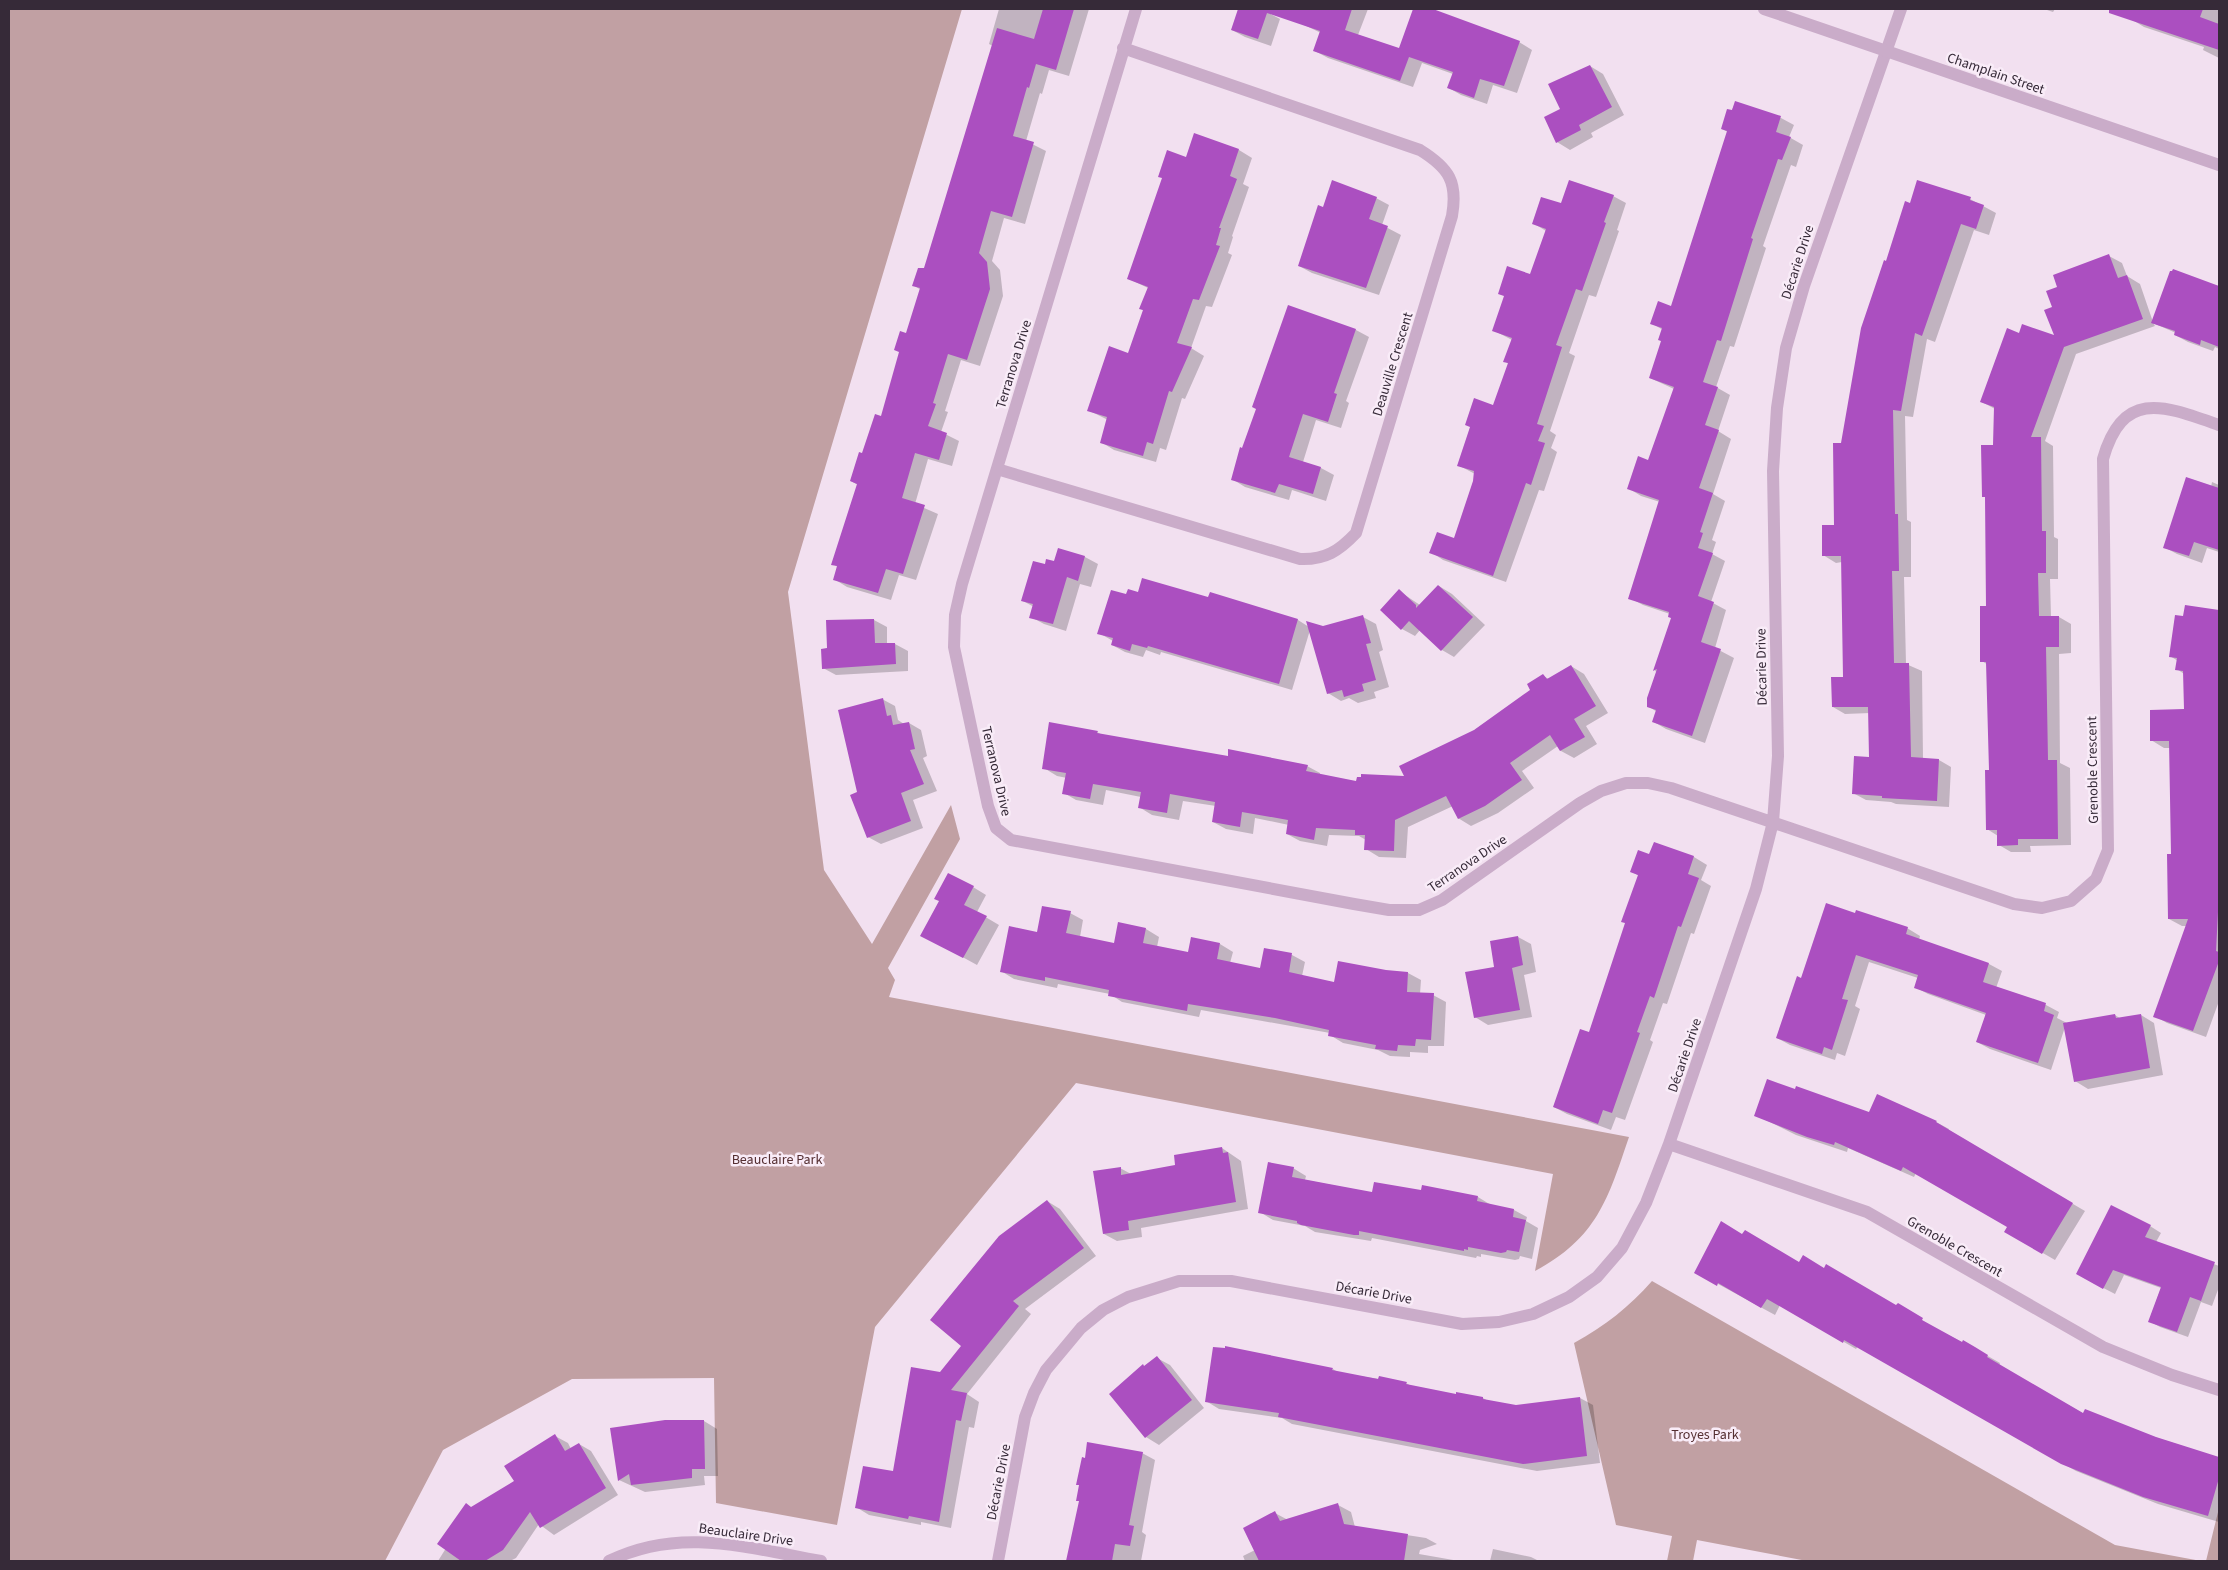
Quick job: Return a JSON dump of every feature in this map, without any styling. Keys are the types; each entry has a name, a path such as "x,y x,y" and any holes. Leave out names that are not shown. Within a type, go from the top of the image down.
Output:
{"street":[{"name":"Terranova Drive","path":"1136,9 962,584 955,615 954,647 988,806 996,828 1011,840 1354,904 1389,910 1419,910 1442,900 1580,803 1602,791 1626,783 1648,783 1671,788 1773,822"},
{"name":"Champlain Street","path":"1764,9 2219,165"},
{"name":"Décarie Drive","path":"998,1561 1025,1417 1034,1393 1046,1370 1081,1328 1103,1310 1128,1297 1179,1281 1231,1281 1462,1324 1498,1322 1533,1314 1569,1297 1597,1277 1618,1254 1646,1203 1669,1144 1756,889 1773,822 1778,756 1773,471 1777,408 1786,348 1804,286 1901,9"},
{"name":"Deauville Crescent","path":"998,469 1300,559 1314,560 1329,556 1344,547 1356,533 1452,216 1455,198 1451,179 1438,162 1420,150 1123,48"},
{"name":"Grenoble Crescent","path":"1773,822 2014,904 2042,908 2071,901 2084,890 2096,879 2108,850 2103,459 2109,438 2122,420 2145,408 2172,408 2219,425"},
{"name":"Grenoble Crescent","path":"1669,1144 1867,1212 2103,1347 2172,1375 2219,1390"},
{"name":"Beauclaire Drive","path":"609,1561 640,1549 669,1542 698,1540 821,1561"}],"green space":[{"name":"Beauclaire Park","path":"9,9 962,9 788,592 824,870 872,944 951,805 960,839 888,968 895,980 889,997 1629,1137 1606,1198 1586,1230 1573,1245 1535,1271 1553,1174 1076,1083 875,1327 837,1525 716,1503 714,1378 572,1379 443,1450 385,1561 9,1561"},
{"name":"Troyes Park","path":"1652,1281 2115,1545 2201,1561 1807,1561 1697,1540 1693,1561 1667,1561 1672,1536 1616,1525 1574,1343 1616,1315"},
{"path":"2219,1508 2219,1561 2206,1561"}],"building":[{"path":"1043,9 1074,9 1056,70 1036,64 1029,88 1027,87 1013,136 1034,142 1012,217 991,211 979,253 987,262 990,289 967,360 948,354 933,403 936,404 928,426 947,433 939,460 915,453 902,498 925,505 903,574 886,569 878,593 833,580 837,566 831,565 857,484 850,481 859,452 862,453 875,414 881,416 899,352 894,350 900,331 906,333 920,288 912,286 918,268 924,268 997,28 1034,39"},
{"path":"1238,9 1352,9 1345,30 1399,48 1413,9 1433,9 1520,41 1504,86 1480,79 1474,98 1447,88 1453,72 1409,57 1400,81 1313,51 1320,31 1267,13 1258,39 1231,30"},
{"path":"2109,9 2203,9 2200,17 2219,24 2219,50 2109,13"},
{"path":"1590,65 1612,107 1579,125 1581,130 1556,143 1544,117 1560,109 1548,84"},
{"path":"1735,101 1781,116 1776,132 1791,137 1782,160 1778,159 1751,238 1753,239 1721,341 1717,340 1703,382 1718,387 1705,425 1719,430 1699,488 1713,493 1700,532 1703,533 1698,548 1713,553 1698,596 1714,602 1701,642 1721,649 1692,736 1652,722 1656,710 1647,707 1647,698 1657,669 1653,671 1671,618 1668,617 1669,612 1628,599 1659,500 1627,489 1638,456 1648,460 1674,387 1649,378 1661,341 1658,340 1662,328 1650,324 1658,301 1671,306 1727,131 1721,129 1727,109 1732,110"},
{"path":"1194,133 1239,149 1230,176 1237,179 1219,228 1221,228 1216,245 1220,246 1199,300 1193,299 1177,343 1192,347 1172,392 1169,391 1153,444 1147,442 1143,456 1100,443 1107,417 1087,411 1109,346 1128,353 1143,310 1139,309 1148,287 1127,279 1162,178 1158,177 1167,150 1186,157"},
{"path":"1332,180 1377,197 1369,219 1388,226 1366,288 1298,266 1318,205 1323,207"},
{"path":"1569,180 1614,195 1582,291 1576,289 1556,345 1562,347 1537,424 1544,426 1538,441 1545,443 1531,485 1526,483 1493,576 1429,553 1437,532 1454,538 1473,481 1474,471 1457,466 1470,427 1465,425 1474,398 1493,405 1508,363 1503,362 1512,338 1492,331 1504,296 1498,294 1507,266 1530,274 1546,229 1532,224 1541,197 1561,203"},
{"path":"1917,180 1971,197 1970,200 1984,205 1976,229 1961,224 1922,336 1915,333 1901,411 1893,410 1895,514 1898,514 1899,571 1892,571 1894,663 1909,663 1911,757 1939,759 1937,801 1882,798 1882,796 1852,794 1854,756 1869,757 1868,707 1832,707 1831,677 1843,677 1841,556 1822,556 1822,525 1834,525 1833,443 1841,443 1861,328 1884,260 1886,261 1905,201 1910,203"},
{"path":"2109,254 2118,278 2127,275 2143,319 2064,347 2031,437 2041,437 2042,531 2046,531 2046,573 2038,573 2039,616 2059,616 2059,647 2046,647 2048,760 2057,760 2058,839 2018,839 2018,845 1997,846 1997,830 1986,830 1985,770 1989,770 1986,662 1980,662 1980,606 1986,606 1985,497 1982,497 1981,445 1993,445 1994,407 1980,402 2007,328 2019,333 2022,324 2054,335 2044,310 2052,307 2046,291 2057,287 2053,275"},
{"path":"2173,269 2219,286 2219,347 2201,340 2200,345 2174,335 2175,331 2151,323 2170,271"},
{"path":"1288,305 1356,329 1334,393 1337,394 1328,422 1303,414 1289,457 1321,467 1313,494 1279,484 1275,493 1231,480 1240,447 1242,448 1256,409 1252,407"},
{"path":"2186,477 2219,488 2219,550 2194,542 2189,556 2163,548"},
{"path":"1058,548 1085,556 1078,581 1067,577 1053,624 1029,618 1033,604 1021,601 1033,561 1045,564 1046,559 1054,561"},
{"path":"1142,578 1208,597 1210,592 1298,619 1279,684 1148,646 1147,648 1132,644 1130,651 1111,645 1113,638 1097,634 1111,590 1126,594 1128,589 1138,592"},
{"path":"1438,585 1473,617 1441,651 1409,621 1401,630 1380,610 1399,589 1416,605 1416,608"},
{"path":"2185,605 2219,610 2219,912 2216,951 2219,952 2219,961 2193,1031 2153,1017 2188,919 2168,919 2167,854 2171,854 2169,741 2150,741 2150,710 2184,709 2183,671 2175,670 2177,658 2169,657 2175,615 2183,616"},
{"path":"1363,615 1371,643 1366,644 1376,680 1362,684 1364,691 1344,697 1342,690 1327,694 1306,621 1323,626"},
{"path":"874,619 875,643 895,643 896,664 822,669 821,649 827,648 826,620"},
{"path":"1571,665 1596,706 1574,719 1585,737 1560,751 1550,735 1510,763 1522,780 1485,806 1458,819 1446,796 1395,820 1394,851 1364,850 1365,835 1355,835 1355,830 1316,828 1314,840 1286,834 1288,820 1242,812 1240,827 1212,822 1215,802 1170,794 1167,813 1138,808 1141,792 1093,784 1090,799 1062,794 1066,773 1042,769 1049,722 1098,731 1097,733 1228,756 1228,749 1308,765 1306,771 1356,781 1357,777 1361,777 1361,774 1404,776 1399,766 1474,730 1530,690 1527,684 1543,674 1547,679"},
{"path":"883,698 887,716 891,715 893,725 909,722 915,749 910,750 924,784 901,793 911,821 867,838 850,795 857,792 838,710"},
{"path":"1654,842 1694,856 1688,874 1699,878 1681,927 1678,926 1654,998 1650,996 1637,1032 1640,1033 1612,1113 1603,1110 1598,1124 1553,1107 1580,1029 1589,1032 1625,923 1621,922 1638,875 1630,872 1638,850 1649,854"},
{"path":"948,873 974,886 964,905 987,916 963,958 920,936 939,901 934,899"},
{"path":"1826,903 1855,913 1856,910 1908,927 1906,934 1989,963 1983,982 2046,1003 2044,1011 2054,1015 2038,1063 1976,1042 1986,1013 1914,988 1918,975 1856,955 1842,999 1848,1000 1832,1050 1824,1047 1822,1054 1776,1038 1797,976 1801,978"},
{"path":"1042,906 1071,911 1066,933 1114,943 1118,922 1146,928 1143,943 1188,952 1191,937 1220,943 1217,959 1260,968 1264,948 1292,953 1289,972 1334,982 1338,961 1408,972 1407,992 1434,993 1431,1040 1416,1039 1415,1046 1398,1045 1397,1051 1375,1049 1376,1045 1328,1036 1329,1030 1275,1018 1188,1004 1187,1011 1108,996 1109,990 1045,977 1045,981 1000,972 1009,926 1037,932"},
{"path":"1518,936 1523,965 1512,968 1520,1010 1474,1018 1465,972 1494,967 1490,941"},
{"path":"2115,1014 2116,1018 2141,1014 2150,1068 2074,1082 2063,1023"},
{"path":"1767,1079 1795,1089 1796,1086 1869,1112 1877,1094 1937,1121 2073,1203 2042,1254 2004,1232 2007,1227 1903,1167 1901,1171 1835,1142 1834,1145 1807,1137 1754,1116"},
{"path":"1222,1147 1223,1153 1228,1152 1236,1202 1128,1221 1129,1230 1103,1234 1093,1171 1121,1167 1121,1175 1175,1165 1174,1155"},
{"path":"1268,1162 1294,1167 1292,1177 1372,1192 1374,1182 1421,1190 1422,1185 1478,1196 1477,1201 1514,1209 1513,1217 1526,1220 1519,1252 1507,1250 1501,1253 1468,1247 1468,1250 1464,1249 1464,1251 1359,1231 1359,1235 1354,1235 1301,1225 1297,1221 1258,1213"},
{"path":"1047,1200 1084,1248 1013,1301 1019,1306 951,1390 967,1393 961,1421 956,1420 939,1522 909,1516 908,1519 855,1508 863,1466 893,1471 911,1367 940,1372 961,1346 930,1320 999,1236"},
{"path":"2111,1205 2151,1225 2145,1237 2215,1262 2201,1301 2190,1297 2177,1332 2148,1322 2161,1287 2113,1270 2103,1289 2076,1274"},
{"path":"1721,1221 1742,1234 1745,1230 1799,1262 1803,1255 1824,1268 1826,1264 1896,1305 1898,1303 1923,1318 1922,1320 1962,1342 1963,1340 1988,1355 1987,1357 2083,1413 2085,1409 2156,1437 2219,1457 2219,1478 2208,1516 2143,1497 2061,1464 1844,1340 1843,1343 1767,1299 1761,1308 1718,1283 1717,1286 1694,1273"},
{"path":"1225,1346 1333,1368 1332,1370 1378,1379 1379,1376 1407,1382 1406,1384 1456,1394 1456,1392 1483,1397 1483,1399 1516,1405 1580,1397 1587,1456 1523,1464 1278,1417 1279,1413 1205,1402 1213,1347 1225,1348"},
{"path":"1157,1356 1192,1400 1145,1438 1109,1394 1143,1364 1144,1366"},
{"path":"665,1420 704,1420 705,1469 692,1469 692,1478 631,1485 629,1474 618,1481 610,1428"},
{"path":"555,1434 565,1451 579,1443 606,1488 540,1528 530,1512 503,1550 485,1561 461,1561 437,1544 466,1503 471,1507 514,1481 504,1466"},
{"path":"1087,1442 1143,1452 1129,1525 1134,1526 1130,1546 1115,1544 1112,1561 1066,1561 1079,1501 1076,1501 1079,1485 1076,1485 1082,1457 1085,1458"},
{"path":"1338,1503 1344,1524 1408,1534 1404,1561 1259,1561 1243,1528 1275,1511 1280,1521"}]}
